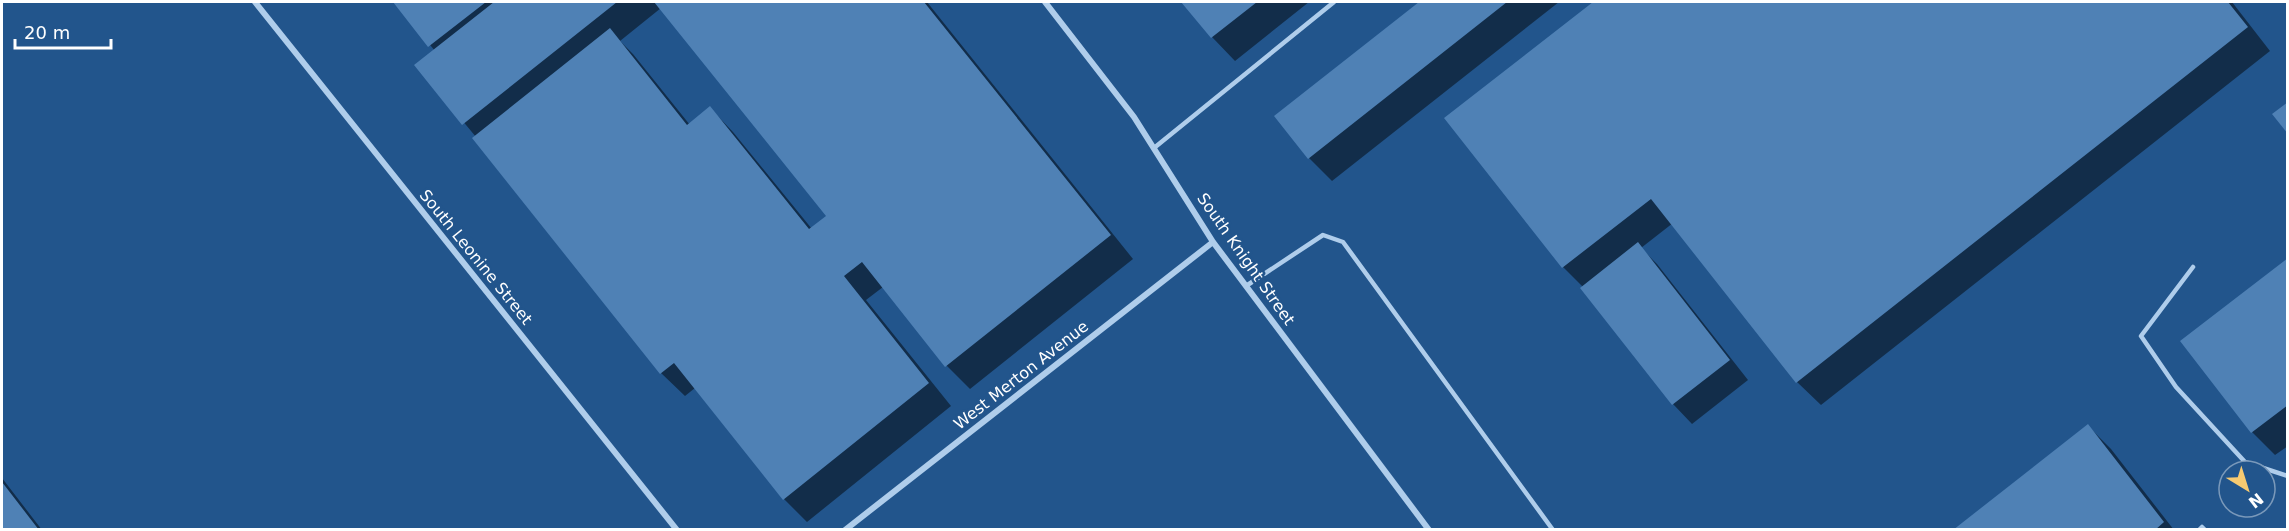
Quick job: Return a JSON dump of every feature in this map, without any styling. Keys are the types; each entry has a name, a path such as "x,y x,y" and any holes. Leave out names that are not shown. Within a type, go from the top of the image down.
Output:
{"street":[{"name":"South Leonine Street","path":"255,2 677,530"},
{"name":"South Knight Street","path":"1045,2 1134,117 1213,242 1429,530"},
{"name":"West Merton Avenue","path":"845,530 1213,242"}],"lane":[{"path":"1154,148 1334,2"},
{"path":"1246,286 1323,235 1343,242 1553,530"},
{"path":"2193,267 2141,336 2176,387 2245,462 2288,476"},
{"path":"2199,530 2202,526 2205,530"}],"building":[{"path":"393,2 486,2 428,47"},
{"path":"494,2 617,2 462,125 414,65"},
{"path":"654,2 924,2 1111,235 945,367 862,262 844,276 929,383 783,500 674,363 660,374 472,138 610,28 687,125 710,106 809,229 826,216"},
{"path":"1181,2 1257,2 1211,38"},
{"path":"1419,2 1507,2 1308,159 1274,116"},
{"path":"1593,2 2228,2 2248,27 1796,383 1651,199 1562,268 1444,118"},
{"path":"2288,102 2288,134 2272,114"},
{"path":"1638,242 1730,360 1672,405 1580,288"},
{"path":"2288,258 2288,405 2251,433 2180,341"},
{"path":"2088,424 2164,522 2155,530 1953,530"},
{"path":"2,482 39,530 2,530"}]}
